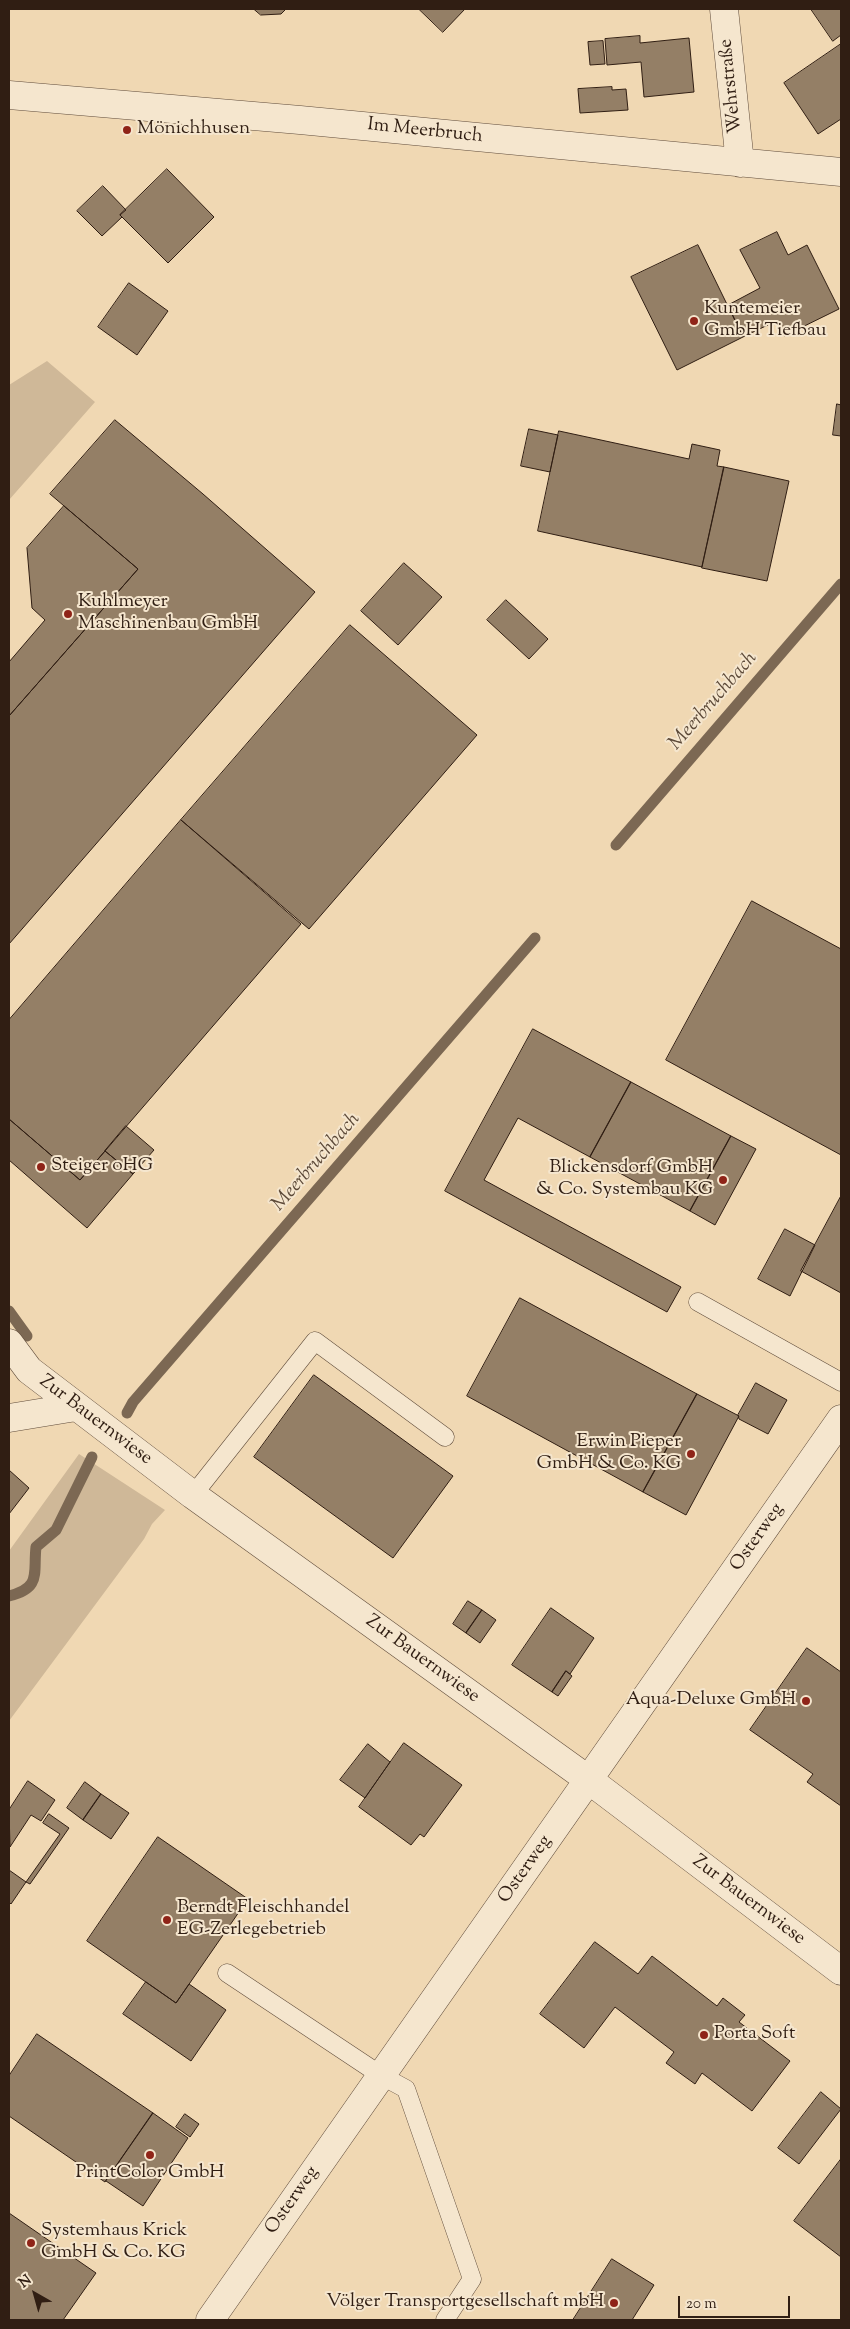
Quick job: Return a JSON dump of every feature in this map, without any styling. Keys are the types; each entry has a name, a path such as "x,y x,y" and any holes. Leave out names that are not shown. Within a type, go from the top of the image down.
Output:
{"street":[{"name":"Wehrstraße","path":"724,9 740,163"},
{"name":"Im Meerbruch","path":"9,95 309,121 841,172"},
{"name":"Zur Bauernwiese","path":"9,1344 28,1370 76,1407 193,1495 589,1780 841,1972"},
{"path":"9,1418 76,1407"},
{"name":"Osterweg","path":"210,2320 841,1419"}],"lane":[{"path":"698,1302 841,1382"},
{"path":"193,1495 315,1341 445,1437"},
{"path":"228,1973 382,2076 406,2089 472,2279 445,2320"}],"shaded area":[{"path":"47,361 95,402 9,500 9,385"},
{"path":"79,1454 165,1510 152,1524 144,1539 9,1721 9,1551"}],"building":[{"path":"254,9 286,9 281,14 261,15"},
{"path":"419,9 465,9 443,32"},
{"path":"811,9 841,9 841,35 833,41"},
{"path":"640,36 640,43 689,38 694,92 644,97 641,62 607,65 605,39"},
{"path":"603,41 605,64 590,65 588,42"},
{"path":"841,44 841,119 818,134 784,83"},
{"path":"612,87 612,90 626,89 628,110 580,113 578,89"},
{"path":"167,169 214,217 168,263 120,215"},
{"path":"103,186 126,210 120,215 122,217 102,236 77,211"},
{"path":"777,232 788,255 807,245 839,309 784,336 776,321 743,337 728,305 760,288 740,250"},
{"name":"Kuntemeier GmbH Tiefbau","path":"698,245 743,337 677,370 631,277"},
{"path":"129,283 168,311 137,355 98,327"},
{"path":"837,404 841,405 841,436 833,435"},
{"path":"115,420 315,592 9,944 9,716 138,569 50,494"},
{"path":"529,429 558,435 550,472 521,466"},
{"path":"559,431 689,459 692,444 720,450 717,466 724,467 702,567 538,531"},
{"path":"724,467 789,481 767,581 702,568"},
{"name":"Kuhlmeyer Maschinenbau GmbH","path":"64,506 138,569 9,716 9,662 45,620 32,608 27,548"},
{"path":"404,563 442,597 398,645 361,611"},
{"path":"506,600 548,639 529,659 487,620"},
{"path":"350,625 477,735 309,929 181,820"},
{"path":"181,820 301,924 80,1180 9,1119 9,1020"},
{"path":"752,901 841,949 841,1155 666,1060"},
{"path":"533,1029 631,1082 590,1157 518,1118 484,1180 681,1287 667,1312 445,1191"},
{"path":"631,1082 731,1136 690,1211 590,1157"},
{"name":"Steiger oHG","path":"9,1119 80,1180 105,1151 133,1174 87,1228 9,1160"},
{"path":"126,1126 154,1150 133,1174 105,1151"},
{"name":"Blickensdorf GmbH & Co. Systembau KG","path":"731,1136 756,1149 715,1225 690,1211"},
{"path":"841,1196 841,1293 801,1271"},
{"path":"785,1229 815,1245 790,1296 758,1279"},
{"path":"520,1298 697,1394 643,1492 467,1396"},
{"path":"314,1375 453,1476 393,1558 254,1457"},
{"path":"756,1383 787,1400 768,1434 739,1419 738,1415"},
{"name":"Erwin Pieper GmbH & Co. KG","path":"697,1394 739,1416 686,1515 643,1492"},
{"path":"9,1470 29,1488 9,1514"},
{"path":"468,1601 482,1610 466,1633 453,1624"},
{"path":"551,1608 594,1638 570,1674 566,1671 552,1692 512,1665"},
{"path":"482,1610 496,1620 480,1643 466,1633"},
{"name":"Aqua-Deluxe GmbH","path":"807,1648 841,1672 841,1806 807,1782 813,1774 750,1730"},
{"path":"566,1671 572,1676 558,1696 552,1692"},
{"path":"404,1743 462,1785 424,1837 420,1834 411,1845 359,1807"},
{"path":"368,1744 390,1762 365,1798 340,1780"},
{"path":"28,1781 55,1800 41,1821 31,1815 10,1847 9,1810"},
{"path":"85,1782 101,1794 83,1820 67,1808"},
{"path":"101,1794 129,1813 111,1839 83,1820"},
{"path":"49,1814 69,1828 30,1884 26,1882 60,1834 43,1823"},
{"name":"Berndt Fleischhandel EG-Zerlegebetrieb","path":"158,1837 248,1899 176,2003 87,1941"},
{"path":"9,1870 26,1882 11,1904 9,1902"},
{"name":"Porta Soft","path":"595,1942 638,1974 652,1956 717,2006 723,1998 745,2015 739,2022 790,2061 752,2111 702,2073 695,2084 666,2063 674,2052 615,2007 584,2048 540,2014"},
{"path":"146,1982 176,2003 189,1984 226,2010 191,2061 123,2014"},
{"path":"37,2034 153,2113 105,2182 9,2116 9,2076"},
{"path":"821,2092 841,2109 799,2164 778,2148"},
{"name":"PrintColor GmbH","path":"153,2113 188,2138 143,2206 106,2181"},
{"path":"185,2114 199,2124 190,2137 176,2127"},
{"path":"841,2159 841,2257 794,2221"},
{"name":"Systemhaus Krick GmbH & Co. KG","path":"9,2213 96,2273 63,2320 9,2320"},
{"name":"Völger Transportgesellschaft mbH","path":"612,2259 654,2285 632,2320 573,2320"}],"waterway":[{"name":"Meerbruchbach","path":"616,845 841,584"},
{"name":"Meerbruchbach","path":"127,1413 133,1402 535,938"},
{"path":"9,1311 27,1336"},
{"name":"Meerbruchbach","path":"9,1596 20,1593 31,1584 35,1572 36,1547 56,1530 92,1457"}],"place":[{"name":"Mönichhusen","path":"127,130"},
{"name":"Kuntemeier GmbH Tiefbau","path":"694,321"},
{"name":"Kuhlmeyer Maschinenbau GmbH","path":"68,614"},
{"name":"Steiger oHG","path":"41,1167"},
{"name":"Blickensdorf GmbH & Co. Systembau KG","path":"723,1180"},
{"name":"Erwin Pieper GmbH & Co. KG","path":"691,1454"},
{"name":"Aqua-Deluxe GmbH","path":"806,1701"},
{"name":"Berndt Fleischhandel EG-Zerlegebetrieb","path":"167,1920"},
{"name":"Porta Soft","path":"704,2035"},
{"name":"PrintColor GmbH","path":"150,2155"},
{"name":"Systemhaus Krick GmbH & Co. KG","path":"31,2243"},
{"name":"Völger Transportgesellschaft mbH","path":"614,2303"}]}
